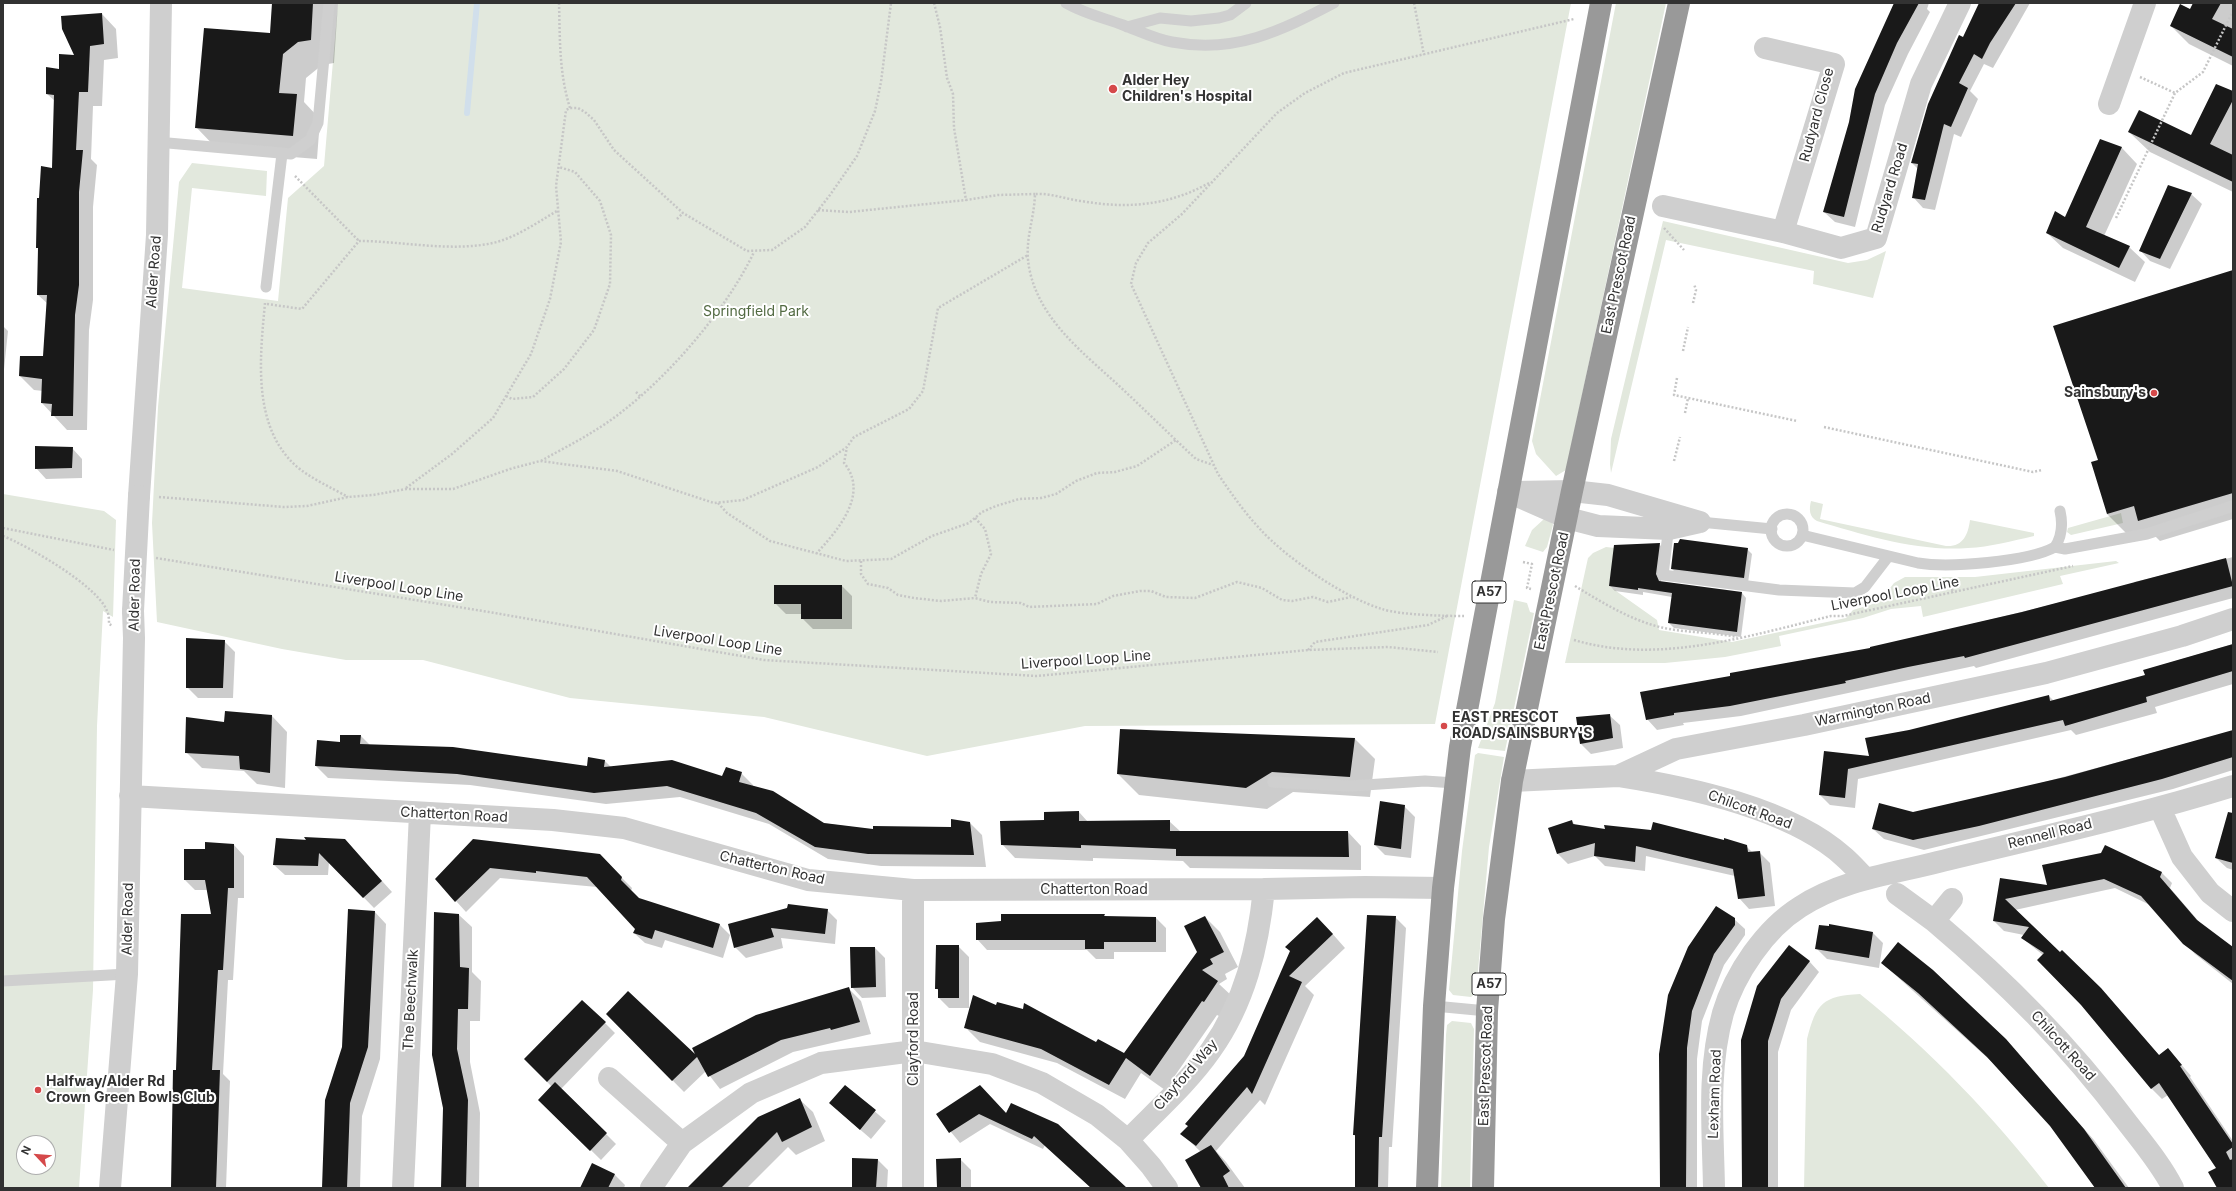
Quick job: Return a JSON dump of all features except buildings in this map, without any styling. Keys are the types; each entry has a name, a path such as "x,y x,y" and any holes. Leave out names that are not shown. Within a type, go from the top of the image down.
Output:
{"highway":[{"name":"A57","path":"1426,1188 1434,1006 1443,888 1460,747 1601,3"},
{"name":"East Prescot Road","path":"1483,1188 1488,1011 1498,881 1512,781 1572,491 1679,3"}],"street":[{"name":"Alder Road","path":"110,1188 127,974 134,638 133,611 139,496 157,235 157,142 161,3"},
{"name":"Rudyard Road","path":"1663,216 1783,232 1841,248 1876,238 1921,84 1960,3"},
{"path":"2110,104 2145,3"},
{"name":"Rudyard Close","path":"1765,48 1834,64 1783,232"},
{"path":"1508,492 1572,491 1608,495 1670,521"},
{"path":"1508,492 1567,518 1598,526 1670,521 1700,522"},
{"name":"Warmington Road","path":"1512,781 1618,776 1676,749 1804,725 2046,673 2182,636 2233,619"},
{"name":"Chilcott Road","path":"1618,776 1669,784 1707,794 1779,818 1830,847 1844,857 1866,879"},
{"name":"Rennell Road","path":"1866,879 2160,808 2233,786"},
{"name":"Chatterton Road","path":"130,796 553,820 624,828 808,880 913,890 1264,889 1365,887 1443,888"},
{"path":"2160,808 2182,857 2210,893 2233,911"},
{"name":"The Beechwalk","path":"403,1188 420,813"},
{"name":"Lexham Road","path":"1714,1188 1713,1084 1715,1056 1724,1012 1735,985 1760,945 1778,924 1799,907 1818,896 1866,879"},
{"name":"Clayford Way","path":"1128,1140 1193,1072 1225,1028 1238,1003 1248,976 1256,947 1264,889"},
{"name":"Clayford Road","path":"913,890 913,1188"},
{"name":"Chilcott Road","path":"1898,894 1934,921 1992,971 2068,1049 2146,1147 2173,1188"},
{"path":"1934,921 1952,899"},
{"path":"650,1188 682,1143 751,1094 821,1063 914,1051 992,1064 1015,1071 1042,1083 1097,1115 1128,1140 1151,1166 1167,1188"},
{"path":"609,1078 682,1143"}],"lane":[{"path":"157,142 282,158 291,154 310,140 318,123 329,3"},
{"path":"1127,27 1160,18 1191,21 1219,18 1230,15 1246,3"},
{"path":"1073,4 1127,27 1172,42 1212,45 1234,43 1280,31 1334,3"},
{"path":"266,287 282,158"},
{"path":"1802,535 1888,557 1932,566 1952,565 1994,561 2040,553 2055,547 2065,548 2147,534 2233,506"},
{"path":"2055,547 2060,537 2063,522 2060,512"},
{"path":"1793,515 1800,521 1803,530 1802,535 1796,543 1782,545 1774,539 1772,529 1779,517 1793,515"},
{"path":"1670,521 1663,575 1779,590 1855,593 1865,587 1888,557"},
{"path":"1700,522 1772,529"},
{"path":"1273,782 1350,786 1425,781 1456,782"},
{"path":"3,981 127,974"},
{"path":"1434,1006 1488,1011"}],"path":[{"path":"559,3 560,64 564,88 570,108"},
{"path":"570,108 585,112 594,120 614,150 683,213 736,246 747,251 754,252 772,250 782,245 805,227 857,156 875,111 881,82 892,3"},
{"path":"934,3 947,78 953,94 954,128 966,200"},
{"path":"1414,3 1424,54"},
{"path":"2116,218 2175,93 2203,72 2232,17 2233,11"},
{"path":"1485,616 1448,616 1383,610 1351,596 1302,565 1261,531 1236,502 1214,465 1131,284 1136,262 1148,243 1182,214 1277,113 1305,93 1344,73 1574,20"},
{"path":"2122,68 2175,93"},
{"path":"406,489 452,454 493,418 531,354 550,299 561,242 557,211 556,186 566,110 570,108"},
{"path":"282,158 359,241 430,246 497,242 557,211"},
{"path":"506,396 512,399 532,397 564,369 594,330 610,284 612,235 600,201 575,172 559,166"},
{"path":"818,210 849,212 966,200 998,195 1046,193 1094,204 1132,206 1146,205 1176,198 1213,181"},
{"path":"1036,194 1035,208 1028,232 1030,272 1037,291 1063,333 1086,357 1196,458 1214,465"},
{"path":"677,219 683,213"},
{"path":"1663,216 1684,250"},
{"path":"265,303 302,309 359,241"},
{"path":"139,496 284,507 307,506 348,497 372,496 406,489 453,489 510,469 540,461 594,431 640,396 665,373 714,317 734,290 754,252"},
{"path":"540,461 617,471 718,503 743,500 779,485 818,467 847,447 854,437 909,409 923,391 938,308 1028,255"},
{"path":"1693,303 1696,290 1694,284"},
{"path":"266,287 261,352 264,408 277,444 296,466 348,497"},
{"path":"1683,351 1688,327"},
{"path":"1677,378 1674,395 1797,421"},
{"path":"636,392 640,396"},
{"path":"1685,413 1688,398"},
{"path":"1824,427 2033,472 2042,470"},
{"path":"1674,461 1680,437"},
{"path":"718,503 727,513 770,541 846,561 891,559 932,536 969,523 975,518 1002,504 1019,499 1041,498 1056,494 1076,481 1097,473 1115,472 1138,466 1176,440"},
{"path":"816,554 848,513 854,484 850,470 844,463 847,447"},
{"path":"975,518 985,529 991,554 981,574 975,598"},
{"path":"3,528 119,551"},
{"path":"3,536 71,574 95,596 107,610 109,624 134,638"},
{"name":"Liverpool Loop Line","path":"150,557 489,612 764,660 1037,676 1308,650 1388,647 1438,652"},
{"path":"861,561 861,574 868,584 888,588 898,595 941,601 975,598 990,602 1021,604 1029,607 1097,604 1113,596 1140,591 1151,591 1166,597 1195,598 1237,582 1262,588 1282,600 1292,601 1313,597 1328,602 1351,596"},
{"path":"1523,562 1532,564 1527,588 1538,590"},
{"name":"Liverpool Loop Line","path":"1574,640 1598,647 1621,650 1713,645 1738,637 1831,616 1843,616 2076,565"},
{"path":"1949,579 1953,593"},
{"path":"1573,585 1613,609 1650,624 1674,630 1718,633 1738,637"},
{"path":"1308,650 1315,642 1428,625 1448,616"}],"green space":[{"name":"Springfield Park","path":"338,3 1571,3 1435,724 1085,726 927,756 764,717 570,698 423,660 346,660 282,649 157,622 152,523 158,407 179,182 192,163 267,171 266,196 192,188 182,288 278,301 288,198 324,166"},
{"path":"1616,3 1666,3 1566,470 1556,476 1536,454 1532,441"},
{"path":"1663,221 1848,263 1867,260 1886,251 1873,298 1813,284 1814,271 1666,240 1611,473 1611,439"},
{"path":"3,494 104,511 116,520 113,617 103,611 97,726 93,990 79,1188 3,1188"},
{"path":"1811,501 1823,504 1820,519 1946,546 1952,546 1964,539 1968,531 1970,520 2034,533 2034,536 1993,545 1968,548 1949,549 1911,545 1872,537 1817,521 1812,517 1810,512"},
{"path":"2121,513 2123,523 2071,535 2067,532 2068,528"},
{"path":"1544,519 1552,522 1553,525 1547,547 1543,552 1525,546 1532,530"},
{"path":"1606,547 1615,548 1609,586 1657,620 1659,630 1732,642 1846,618 1853,610 1879,602 1894,583 1905,577 1975,577 2116,561 2119,563 2060,576 2063,584 1923,617 1921,606 1891,609 1863,618 1779,636 1781,646 1725,657 1665,663 1565,663 1588,558 1593,553"},
{"path":"1514,600 1527,603 1530,612 1534,613 1505,751 1478,748 1495,703"},
{"path":"1478,753 1504,757 1489,847 1476,993 1471,997 1453,995 1449,990 1462,851 1475,755"},
{"path":"1860,994 1912,1038 1960,1085 2006,1135 2049,1188 1804,1188 1807,1039 1810,1027 1818,1009 1829,1000 1847,995"},
{"path":"1452,1021 1471,1023 1474,1029 1470,1188 1441,1188 1446,1035 1447,1025"}],"waterway":[{"path":"467,113 477,3"}],"place":[{"name":"Alder Hey Children's Hospital","path":"1113,89"},
{"name":"Sainsbury's","path":"2154,393"},
{"name":"EAST PRESCOT ROAD/SAINSBURY'S","path":"1444,726"},
{"name":"Halfway/Alder Rd Crown Green Bowls Club","path":"38,1090"}]}
